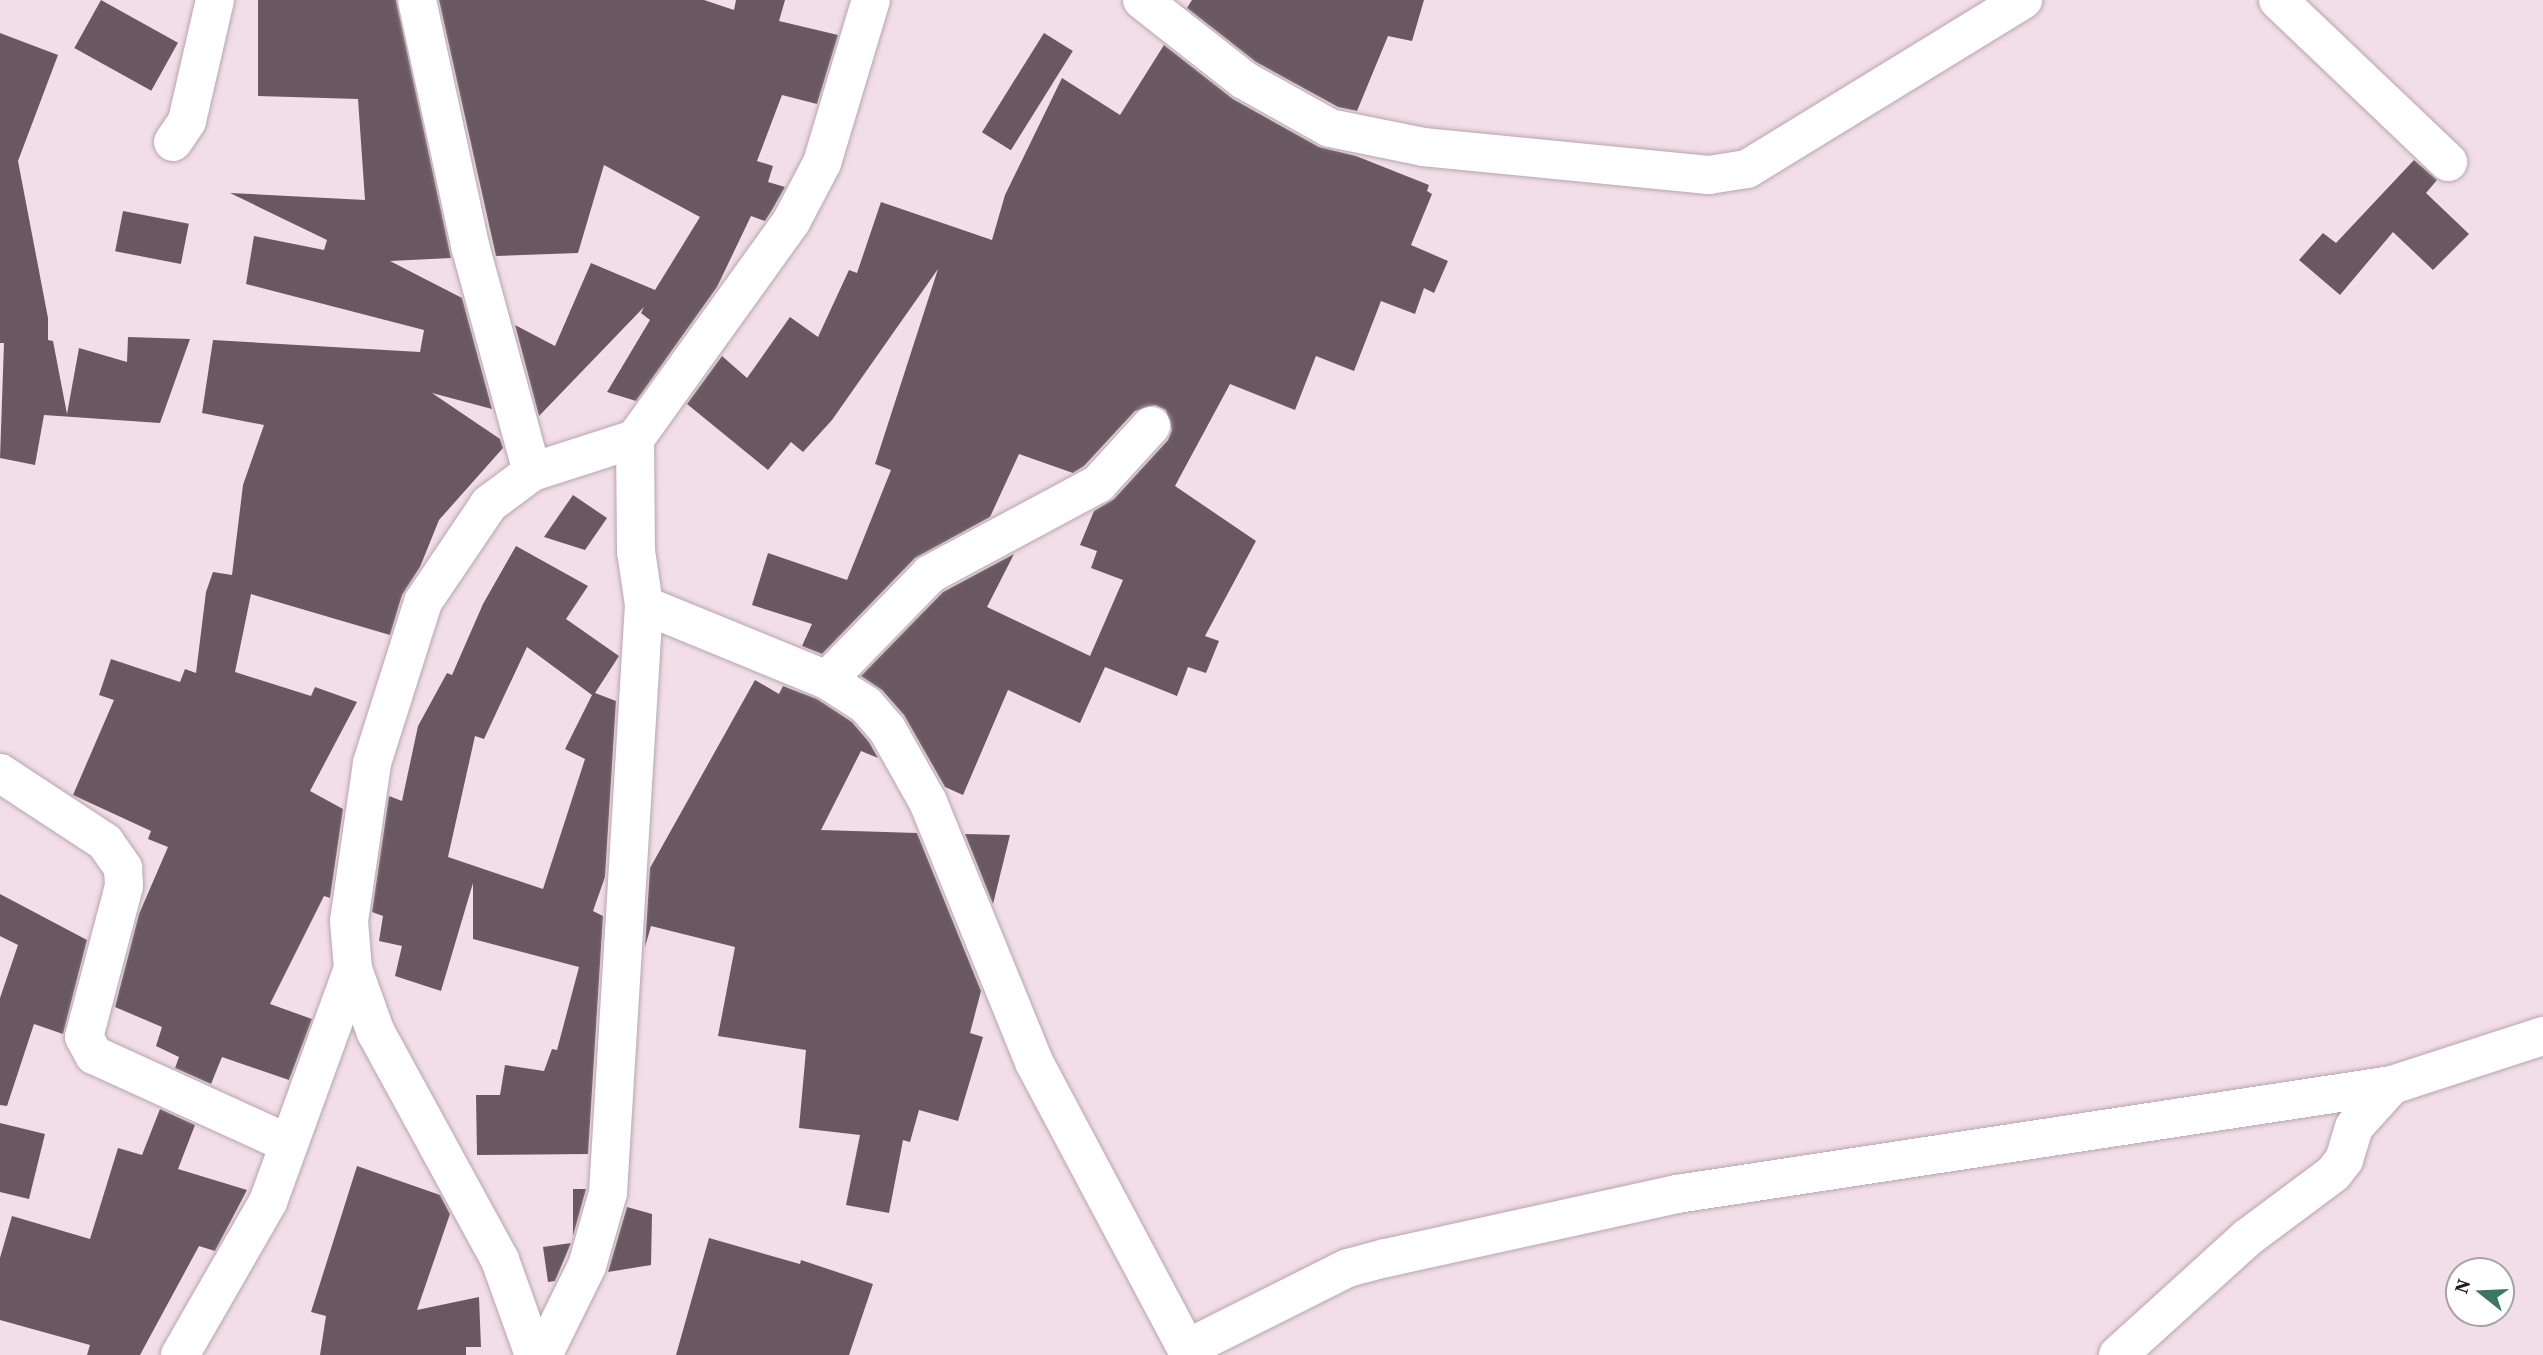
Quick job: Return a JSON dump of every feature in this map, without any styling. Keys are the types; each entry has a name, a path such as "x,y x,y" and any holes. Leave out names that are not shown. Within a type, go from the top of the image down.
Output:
{"street":[{"path":"173,142 187,121 215,0"},
{"path":"417,0 471,249 532,472"},
{"path":"543,1355 587,1266 608,1193 644,605 636,551 635,439 791,222 822,163 871,0"},
{"path":"1142,0 1244,80 1330,128 1423,147 1709,175 1747,169 2023,0"},
{"path":"2278,0 2448,162"},
{"path":"827,680 930,574 1098,484 1152,426"},
{"path":"534,1355 500,1260 376,1033 353,969 349,921 372,763 423,602 489,504 532,472 635,439"},
{"path":"644,605 827,680 866,705 908,761 1034,1062 1189,1351 1348,1268 1664,1197 2392,1085 2543,1036"},
{"path":"0,773 105,842 123,868 124,886 84,1037 94,1055 289,1144"},
{"path":"180,1355 253,1234 353,969"},
{"path":"2118,1355 2247,1238 2333,1174 2344,1160 2354,1128 2392,1085"}],"building":[{"path":"101,0 178,43 151,91 74,48"},
{"path":"258,0 396,0 451,258 390,261 462,298 492,409 432,393 500,439 503,448 439,520 420,567 402,595 390,635 251,594 235,672 311,696 315,687 357,702 310,791 343,809 330,898 324,896 270,1004 312,1019 289,1080 222,1057 211,1084 175,1068 179,1057 156,1046 162,1027 115,1007 139,914 168,847 148,839 151,831 73,795 114,700 99,695 111,659 180,682 185,669 196,673 206,592 213,572 232,575 243,485 264,425 202,413 213,340 420,352 424,330 246,284 254,236 324,250 327,240 230,193 365,200 358,99 258,96"},
{"path":"439,0 704,0 734,10 736,0 785,0 779,21 838,35 817,104 782,95 757,161 773,166 768,182 785,187 765,221 751,216 717,287 636,401 607,392 650,320 641,313 644,307 539,416 515,325 555,346 591,263 655,290 700,217 604,165 578,253 496,256"},
{"path":"1192,0 1424,0 1412,41 1388,36 1357,111 1338,107 1256,62 1187,8"},
{"path":"0,33 58,55 18,161 48,318 48,340 53,341 67,414 79,348 127,362 128,337 190,339 160,423 44,415 35,465 0,458 4,343 0,343"},
{"path":"1044,33 1073,51 1011,150 982,132"},
{"path":"1164,45 1233,99 1319,147 1356,156 1429,185 1427,191 1432,194 1411,245 1448,261 1434,293 1424,288 1415,314 1381,301 1354,371 1316,356 1295,410 1230,384 1175,486 1256,541 1205,636 1219,641 1206,673 1188,667 1177,696 1105,667 1080,723 1008,690 963,795 945,787 904,715 882,690 861,676 943,592 1014,554 987,607 1090,656 1123,580 1091,568 1097,551 1080,545 1094,511 1114,499 1168,440 1172,430 1166,410 1155,405 1135,411 1084,466 1073,473 1019,454 990,517 915,558 822,654 802,646 812,624 752,605 768,553 847,580 891,470 875,464 938,269 832,420 803,452 791,442 768,470 687,404 722,356 747,378 790,317 818,337 849,270 857,273 881,202 992,240 1005,195 1062,78 1120,115"},
{"path":"2414,160 2437,180 2426,193 2469,234 2433,270 2393,232 2340,295 2299,260 2323,233 2336,243"},
{"path":"123,211 189,224 181,264 115,251"},
{"path":"573,495 607,518 585,550 544,537"},
{"path":"516,546 588,586 566,619 619,656 595,693 616,701 605,877 593,911 603,916 588,1154 477,1155 476,1095 500,1095 505,1065 544,1071 552,1049 557,1050 579,967 473,939 473,883 441,991 395,976 402,946 379,941 383,916 372,912 389,796 402,801 418,726 447,673 452,675 483,604","holes":["527,647 592,695 565,749 585,759 543,889 448,857 475,736 484,739"]},
{"path":"755,680 779,694 783,686 817,699 852,722 869,742 878,758 861,751 821,830 917,833 981,991 970,1033 983,1037 958,1121 919,1110 910,1142 903,1140 889,1213 846,1205 860,1135 799,1128 806,1050 718,1036 735,947 651,926 645,947 650,868"},
{"path":"965,834 1010,835 993,904"},
{"path":"0,894 87,940 63,1034 34,1024 7,1106 0,1105 0,998 18,945 0,936"},
{"path":"160,1109 195,1125 178,1169 247,1190 215,1251 199,1246 140,1355 87,1355 90,1345 0,1320 0,1258 12,1216 90,1239 118,1148 142,1155"},
{"path":"0,1123 45,1134 29,1199 0,1192"},
{"path":"357,1166 440,1195 450,1214 417,1310 479,1297 481,1347 466,1347 466,1355 320,1355 326,1316 311,1312"},
{"path":"573,1189 586,1189 573,1236"},
{"path":"627,1207 652,1214 651,1265 608,1272"},
{"path":"709,1238 800,1264 801,1260 873,1284 849,1355 676,1355"},
{"path":"571,1243 555,1281 548,1282 543,1247"}]}
